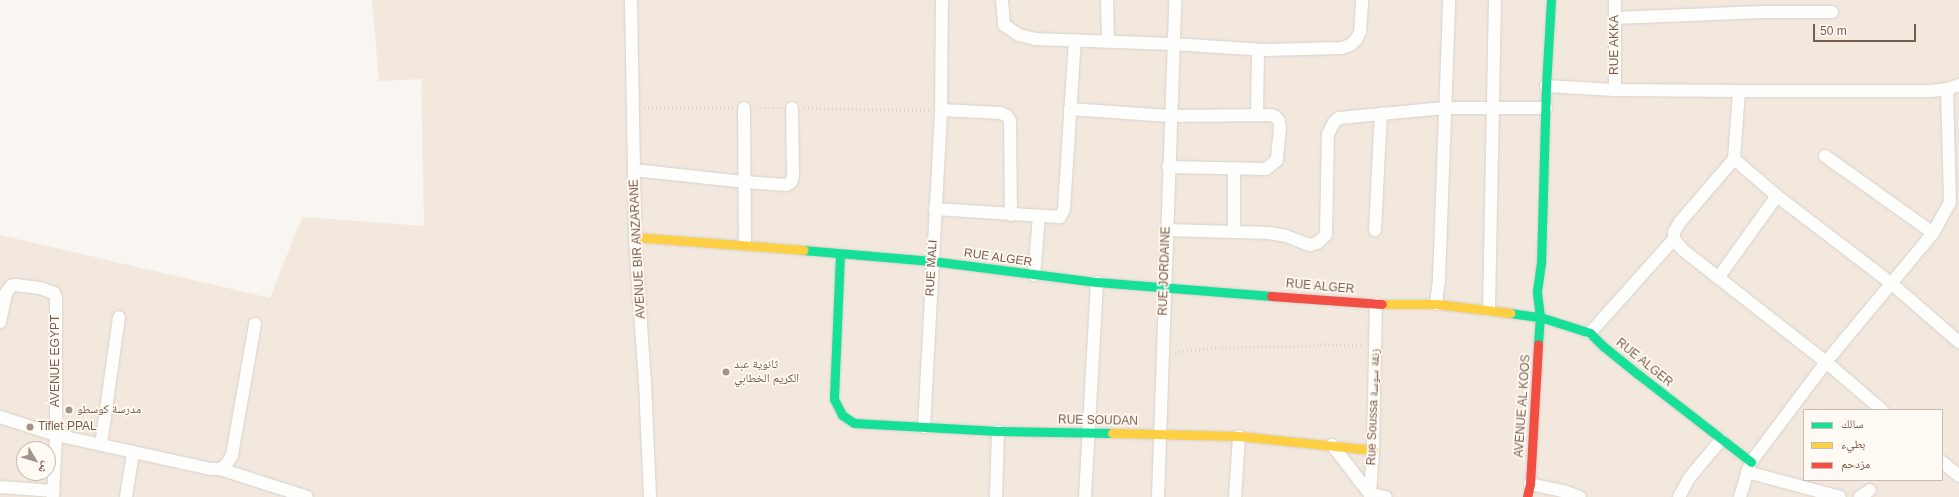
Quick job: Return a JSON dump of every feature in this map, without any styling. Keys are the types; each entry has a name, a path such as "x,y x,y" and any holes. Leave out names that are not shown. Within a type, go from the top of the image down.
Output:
{"street":[{"name":"AVENUE BIR ANZARANE","path":"631,0 635,237 645,382 650,497"},
{"name":"RUE MALI","path":"924,427 941,110 942,0"},
{"path":"1002,0 1004,25 1010,30 1035,39 1173,44 1258,50 1342,48 1356,40 1360,32 1362,0"},
{"path":"1107,0 1108,42"},
{"name":"RUE JORDAINE","path":"1158,497 1168,167 1175,0"},
{"path":"1436,304 1439,279 1449,0"},
{"path":"1489,310 1494,0"},
{"name":"AVENUE AL KOOS","path":"1527,497 1530,484 1540,317 1537,291 1541,264 1546,86 1551,0"},
{"name":"RUE AKKA","path":"1615,0 1615,90"},
{"path":"1762,0 1762,12"},
{"path":"1615,18 1762,12 1832,12"},
{"path":"935,209 1039,217 1060,217 1063,214 1075,40"},
{"path":"1257,115 1258,50"},
{"path":"1546,86 1615,90 1931,91 1959,85"},
{"path":"1740,497 1749,467 1826,362 1933,233 1950,202 1946,89"},
{"path":"1739,91 1734,159 1680,222 1674,232 1674,239 1683,250 1826,362 1881,409"},
{"path":"744,108 745,244"},
{"path":"634,170 786,185 791,182 793,176 792,108"},
{"path":"1166,230 1234,231 1286,236 1310,245 1317,243 1323,240 1326,235 1328,142 1330,128 1339,118 1445,108 1546,108"},
{"path":"1070,109 1170,116 1271,115 1276,117 1279,121 1280,129 1277,160 1266,169 1168,167"},
{"path":"941,110 1001,113 1007,116 1010,121 1011,215"},
{"path":"1375,230 1381,113"},
{"path":"1825,156 1933,233"},
{"path":"1734,159 1777,196 1892,284 1959,342"},
{"path":"1234,168 1234,231"},
{"path":"1718,278 1777,196"},
{"path":"1034,275 1039,217"},
{"name":"RUE ALGER","path":"635,237 745,244 840,254 932,261 1097,282 1164,286 1376,304 1436,304 1540,317 1590,333 1603,346 1721,440 1749,467"},
{"path":"1590,333 1674,239"},
{"name":"RUE SOUDAN","path":"840,254 834,399 836,406 842,415 854,423 998,431 1239,436 1373,450"},
{"path":"1085,497 1097,282"},
{"name":"AVENUE EGYPT","path":"0,322 6,293 13,285 48,290 54,293 56,298 56,436 53,494"},
{"name":"Rue Soussa زنقة سوسة","path":"1370,494 1373,450 1376,304"},
{"path":"101,446 119,317"},
{"path":"220,469 226,465 232,455 255,324"},
{"path":"0,418 56,436 210,469 220,469 306,497"},
{"path":"996,497 998,431"},
{"path":"1235,497 1239,436"},
{"path":"1679,497 1689,478 1721,440"},
{"path":"1332,446 1370,494 1386,497"},
{"path":"126,497 133,452"},
{"path":"1943,463 1959,476"},
{"path":"1749,467 1840,497"},
{"path":"1530,484 1564,491 1580,497"},
{"path":"0,487 53,494"},
{"path":"1860,497 1870,490"}],"path":[{"path":"1162,354 1222,347 1310,346 1320,344 1376,345"}],"shaded area":[{"path":"372,0 1959,0 1959,497 0,497 0,235 270,298 302,217 424,226 421,79 379,81"}],"traffic: fast":[{"path":"1538,344 1540,317 1537,291 1541,264 1546,86 1551,0"},
{"path":"803,250 932,261 1097,282 1271,296"},
{"path":"840,254 834,399 842,415 854,423 998,431 1112,433"},
{"path":"1510,313 1540,317 1590,333 1603,346 1639,375 1751,462"}],"traffic: slow":[{"path":"635,237 803,250"},
{"path":"1382,304 1436,304 1510,313"},
{"path":"1112,433 1239,436 1373,450"}],"traffic: jam":[{"path":"1271,296 1382,304"},
{"path":"1527,497 1530,484 1538,344"}],"place":[{"name":"ثانوية عبد الكريم الخطابي","path":"726,372"},
{"name":"مدرسة كوسطو","path":"69,410"},
{"name":"Tiflet PPAL","path":"30,427"}]}
